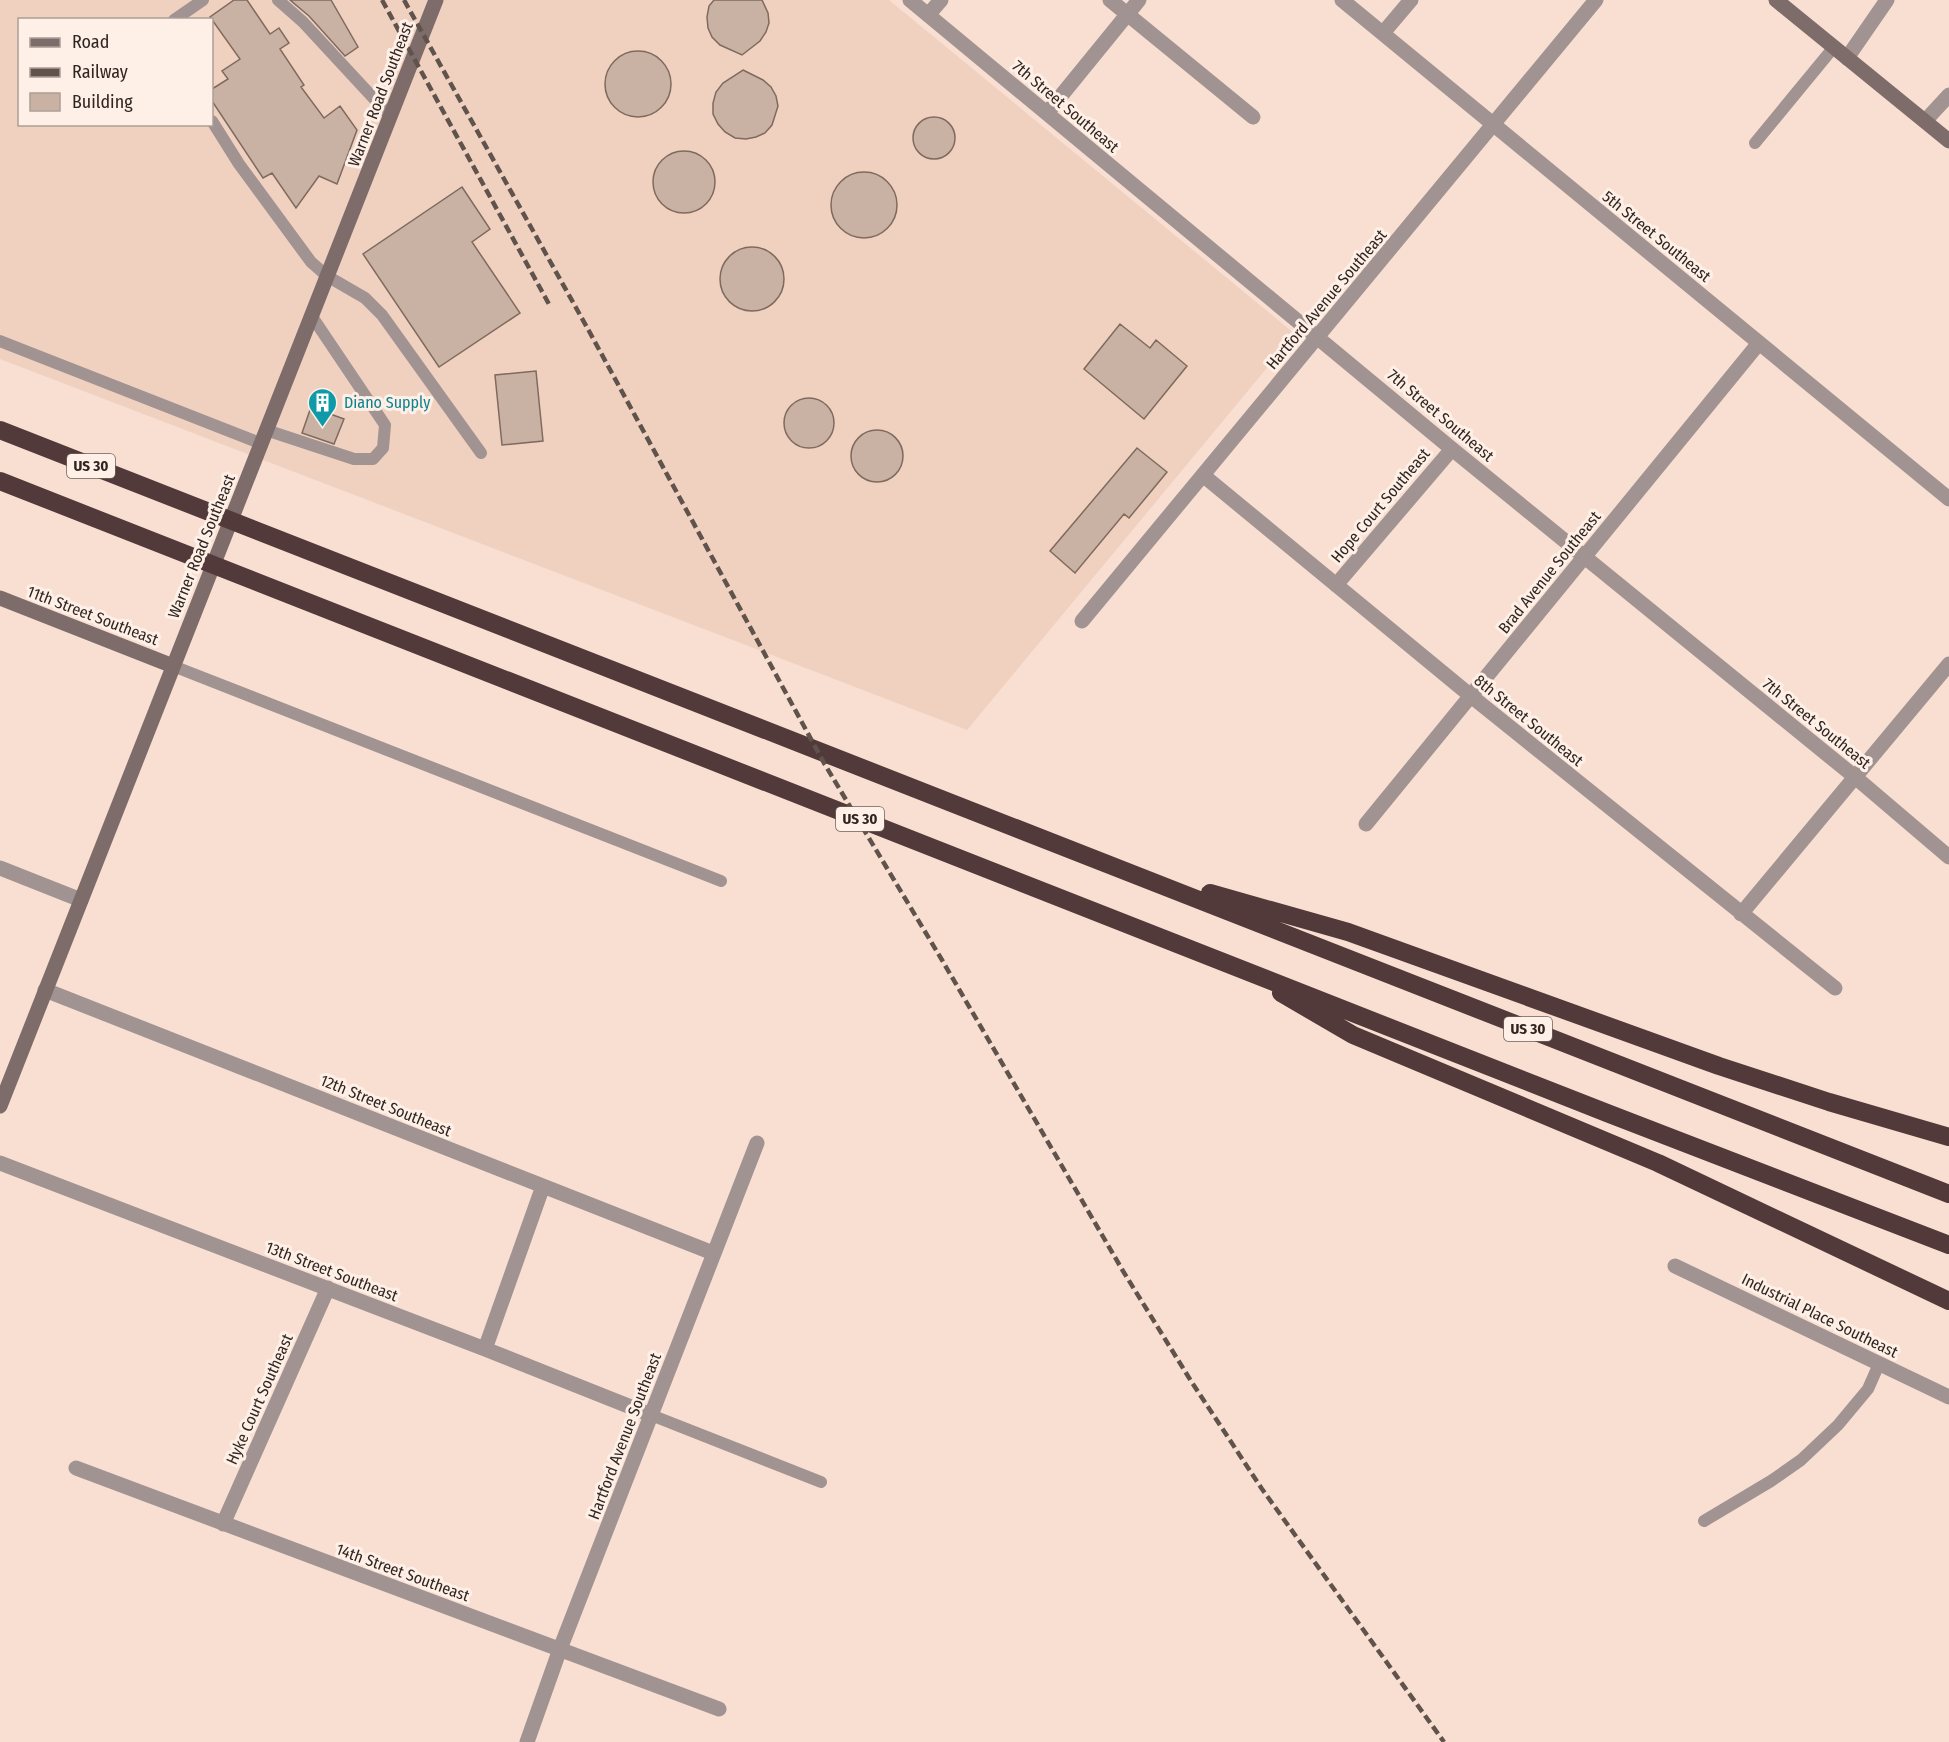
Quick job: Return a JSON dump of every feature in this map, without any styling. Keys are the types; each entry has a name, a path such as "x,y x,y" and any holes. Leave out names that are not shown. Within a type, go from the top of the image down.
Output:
{"highway":[{"name":"US 30","path":"0,430 1949,1194"},
{"name":"US 30","path":"0,481 1607,1113 1949,1245"},
{"path":"1108,864 1348,932 1719,1066 1829,1102 1949,1137"},
{"path":"1227,963 1353,1035 1659,1163 1949,1301"}],"street":[{"name":"Warner Road Southeast","path":"0,1106 436,0"},
{"name":"7th Street Southeast","path":"910,0 1452,448 1855,777 1949,857"},
{"path":"928,15 940,0"},
{"path":"1110,0 1253,117"},
{"path":"1047,113 1139,0"},
{"name":"5th Street Southeast","path":"1342,0 1949,499"},
{"path":"1383,33 1411,0"},
{"name":"Hartford Avenue Southeast","path":"1083,621 1596,0"},
{"path":"1776,0 1949,141"},
{"path":"1847,58 1887,0"},
{"path":"1925,121 1949,95"},
{"name":"Brad Avenue Southeast","path":"1366,824 1759,343"},
{"name":"Hope Court Southeast","path":"1336,585 1452,448"},
{"name":"8th Street Southeast","path":"1204,476 1471,696 1835,988"},
{"name":"11th Street Southeast","path":"0,598 173,666"},
{"path":"1741,914 1949,664"},
{"path":"0,868 81,900"},
{"name":"12th Street Southeast","path":"45,990 713,1253"},
{"name":"Hartford Avenue Southeast","path":"527,1742 560,1649 757,1143"},
{"name":"13th Street Southeast","path":"0,1163 651,1415"},
{"path":"485,1349 543,1186"},
{"name":"Industrial Place Southeast","path":"1676,1266 1949,1397"},
{"name":"Hyke Court Southeast","path":"224,1524 327,1288"},
{"name":"14th Street Southeast","path":"76,1468 719,1709"}],"lane":[{"path":"177,18 203,0"},
{"path":"278,0 303,22 390,116"},
{"path":"1755,142 1834,47"},
{"path":"213,123 239,164 304,253 327,276 365,298 382,315 481,453"},
{"path":"0,341 263,436 354,459 373,459 383,448 385,425 311,315"},
{"path":"173,666 721,881"},
{"path":"1704,1521 1772,1481 1801,1460 1839,1425 1868,1389 1879,1364"},
{"path":"651,1415 821,1482"}],"shaded area":[{"path":"0,0 889,0 1295,334 967,730 0,359"}],"building":[{"path":"234,0 247,0 270,34 279,28 289,43 280,49 304,85 301,87 324,118 340,106 357,130 337,184 319,176 296,208 272,173 263,178 213,103 213,88 228,79 222,71 240,59 213,18 210,17"},
{"path":"290,0 331,0 358,47 345,56 309,16"},
{"path":"714,0 762,0 768,13 769,23 766,32 760,41 742,55 720,45 712,37 707,17 709,6"},
{"path":"638,51 650,54 661,61 668,72 671,84 668,96 661,107 650,114 638,117 626,114 615,107 608,96 605,84 608,72 615,61 626,54"},
{"path":"743,70 763,80 771,87 778,106 772,125 765,133 746,139 735,138 725,132 713,114 716,92 723,83"},
{"path":"934,117 949,123 955,138 949,153 934,159 919,153 913,138 919,123"},
{"path":"678,151 690,151 706,160 713,170 715,182 713,194 706,204 690,213 678,213 667,208 658,199 653,188 653,176 658,165 667,156"},
{"path":"864,172 877,175 887,182 894,192 897,205 894,218 887,228 877,235 864,238 851,235 841,228 834,218 831,205 834,192 841,182 851,175"},
{"path":"462,187 490,229 472,242 520,313 439,367 363,254"},
{"path":"752,247 775,256 784,279 775,302 752,311 729,302 720,279 729,256"},
{"path":"1120,324 1150,348 1156,340 1187,366 1144,419 1084,369"},
{"path":"536,371 543,441 502,445 495,375"},
{"path":"809,398 818,400 829,409 834,423 832,432 823,443 809,448 800,446 789,437 784,423 786,414 795,403"},
{"name":"Diano Supply","path":"311,407 344,419 334,444 302,433"},
{"path":"877,430 891,434 899,442 903,456 899,470 891,478 877,482 863,478 855,470 851,456 855,442 863,434"},
{"path":"1137,448 1167,472 1129,518 1124,514 1075,573 1050,551"}],"railway":[{"path":"382,0 550,306"},
{"path":"404,0 589,331 824,763 1123,1271 1191,1381 1262,1489 1444,1742"}],"place":[{"name":"Diano Supply","path":"323,428"}]}
